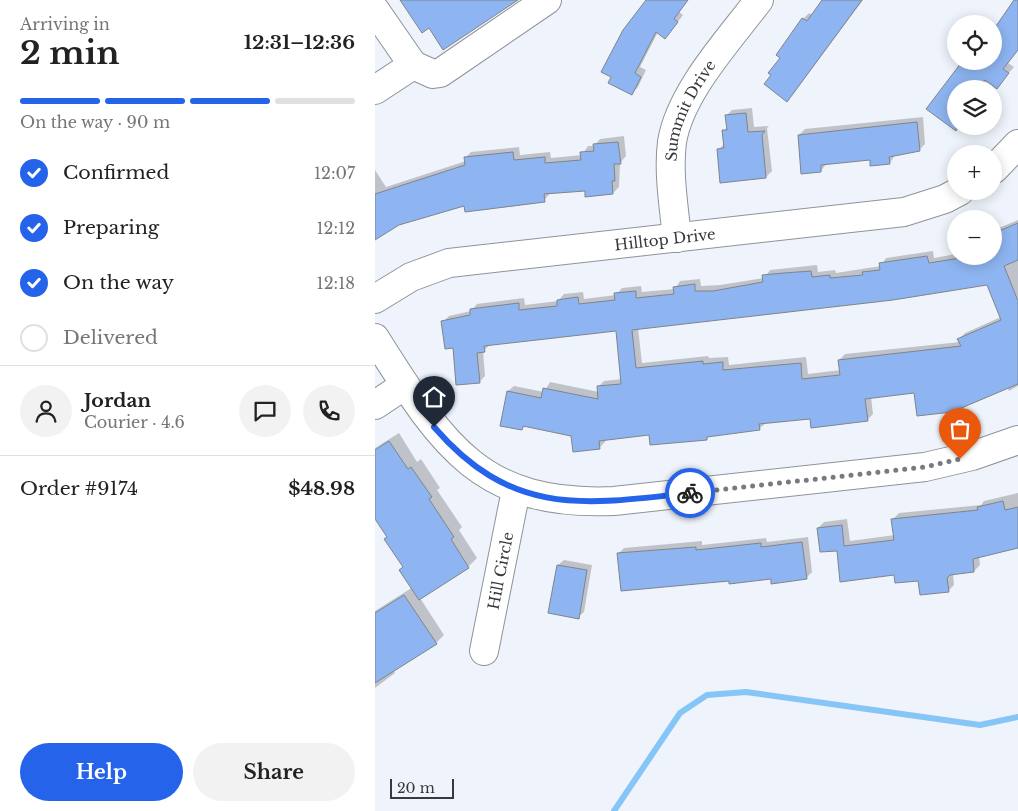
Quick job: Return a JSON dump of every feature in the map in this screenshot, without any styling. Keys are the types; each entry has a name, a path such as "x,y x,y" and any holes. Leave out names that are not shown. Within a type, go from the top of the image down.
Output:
{"street":[{"path":"375,10 413,65 433,74 440,73 547,0"},
{"name":"Summit Drive","path":"677,238 671,155 679,118 692,90 759,0"},
{"path":"375,90 413,65"},
{"path":"1002,161 1018,144"},
{"name":"Hilltop Drive","path":"375,299 411,277 449,263 905,212 947,198"},
{"path":"375,338 405,386 450,446 485,473 516,490 567,501 614,501 925,467 971,456 1018,440"},
{"path":"375,406 405,386"},
{"name":"Hill Circle","path":"484,651 516,490"}],"building":[{"path":"400,0 518,0 443,50 429,28 422,33"},
{"path":"646,0 688,0 674,19 678,22 665,39 656,32 635,73 641,77 632,95 608,83 611,77 601,72 623,30"},
{"path":"822,0 862,0 787,102 764,84 771,75 768,73 780,58 776,55 802,18 807,21"},
{"path":"1014,0 1018,0 1018,50 1003,69 1009,73 1002,82 1002,80 948,80 956,70 1002,70 1002,17"},
{"path":"947,81 947,124 926,109"},
{"path":"746,113 748,132 765,131 762,135 766,178 720,183 717,149 724,148 722,130 727,130 725,115"},
{"path":"917,122 920,151 889,157 890,164 870,166 870,160 821,165 821,172 801,174 798,135"},
{"path":"618,142 621,164 614,164 615,181 612,181 613,194 585,197 585,191 544,194 545,202 465,212 464,206 399,225 375,240 375,194 465,165 464,157 513,152 514,160 545,157 545,163 581,160 580,152 594,151 593,144"},
{"path":"1018,223 1018,260 1004,266 1018,301 1018,384 952,412 917,416 914,393 865,399 868,421 811,428 810,419 759,424 760,430 707,437 707,440 650,445 649,435 599,441 600,449 573,452 571,436 523,426 522,430 500,426 507,391 541,398 543,388 598,399 597,386 621,384 616,331 484,346 485,352 477,353 480,383 456,385 453,348 445,349 441,321 470,315 470,309 519,303 519,310 557,306 557,300 578,297 579,304 615,300 614,293 636,291 636,298 674,294 673,287 695,284 695,291 713,291 763,282 762,275 784,273 811,271 812,277 830,275 830,278 863,275 862,272 880,270 879,263 927,256 929,263 947,260 947,265 1002,265 1002,230","holes":["987,285 1001,320 957,339 961,346 838,360 840,375 802,379 801,363 723,370 723,362 703,364 703,361 636,368 632,330 893,300"]},
{"path":"389,441 408,469 411,467 432,497 429,499 454,537 451,539 469,568 419,600 399,570 403,567 384,539 387,537 375,519 375,450"},
{"path":"1003,501 1005,510 1018,507 1018,548 973,559 974,572 950,575 947,578 949,592 920,595 918,581 895,583 894,575 840,582 837,551 820,552 817,528 842,525 844,546 894,540 891,519 978,510 977,507"},
{"path":"802,542 807,579 771,584 771,579 729,584 729,581 621,591 617,553 696,547 696,550 761,543 761,547"},
{"path":"557,565 587,570 579,619 548,613"},
{"path":"404,595 437,644 375,683 375,613"}],"waterway":[{"path":"614,811 680,713 707,695 746,692 980,725 1018,717"}],"way so far":[{"path":"690,493 925,467 960,459"}],"route":[{"path":"434,427 450,446 485,473 516,490 547,498 587,502 690,493"}]}
